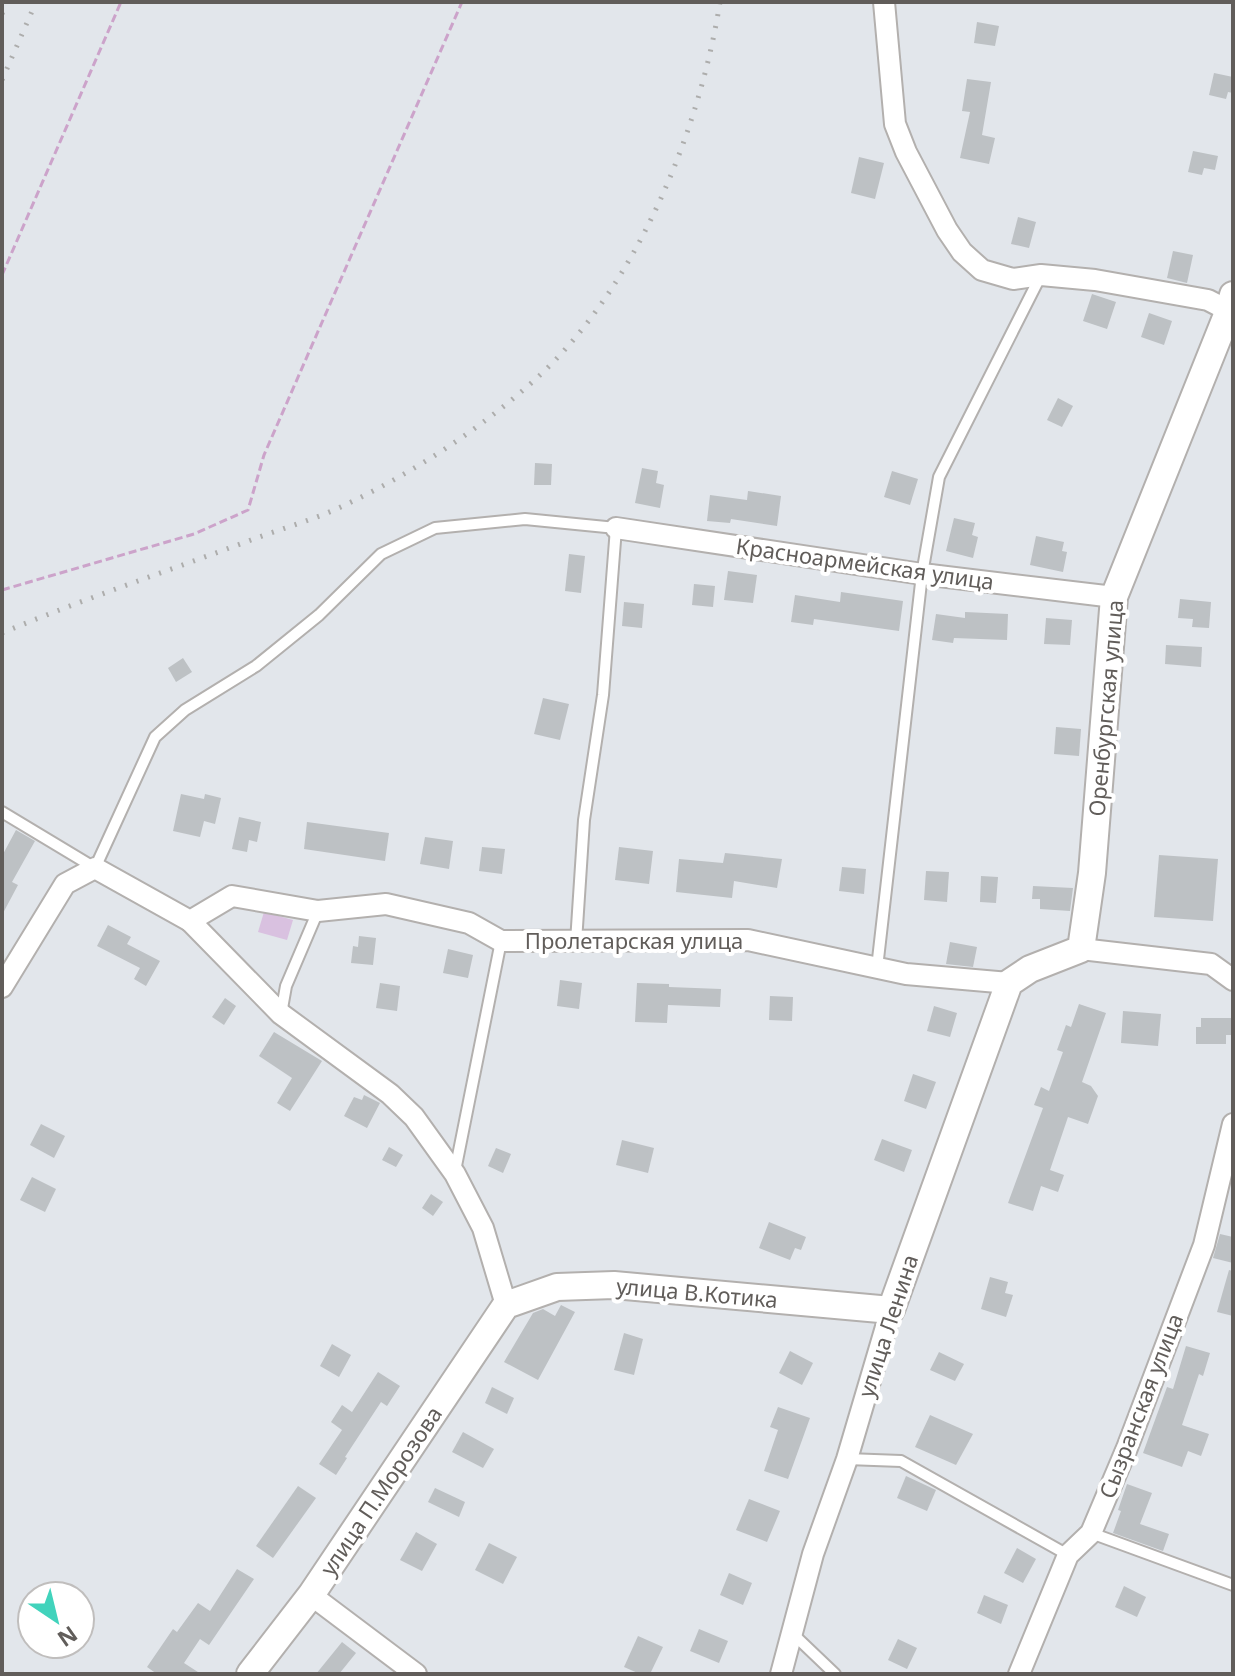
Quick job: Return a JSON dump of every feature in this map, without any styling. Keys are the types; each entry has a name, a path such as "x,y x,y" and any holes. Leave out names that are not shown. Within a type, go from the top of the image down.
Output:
{"street":[{"path":"884,2 895,124 906,152 947,230 962,252 982,270 1013,279 1041,275 1095,280 1232,306"},
{"name":"Оренбургская улица","path":"1081,949 1092,873 1114,597 1232,306"},
{"name":"Красноармейская улица","path":"616,528 922,574 1114,597"},
{"path":"2,987 65,884 95,868 190,921 281,1014 390,1094 414,1117 455,1174 483,1228 506,1305"},
{"name":"Пролетарская улица","path":"190,921 232,896 318,911 386,904 469,923 501,941 748,940 906,974 1009,983"},
{"path":"1009,983 1030,969 1081,949 1211,964 1233,980"},
{"name":"улица Ленина","path":"781,1674 813,1554 847,1459 891,1310 1009,983"},
{"name":"Сызранская улица","path":"1019,1674 1068,1555 1091,1533 1127,1448 1204,1245 1233,1124"},
{"name":"улица В.Котика","path":"506,1305 557,1287 614,1285 891,1310"},
{"name":"улица П.Морозова","path":"250,1674 311,1595 506,1305"},
{"path":"311,1595 416,1674"}],"lane":[{"path":"877,968 922,574 939,477 1041,275"},
{"path":"2,812 95,868 155,737 185,710 256,666 319,615 381,554 435,528 525,519 616,528 603,695 584,820 576,942"},
{"path":"281,1014 286,986 318,911"},
{"path":"455,1174 501,941"},
{"path":"847,1459 901,1461 1068,1555"},
{"path":"1091,1533 1233,1585"},
{"path":"792,1633 835,1674"}],"path":[{"path":"2,275 121,2"},
{"path":"2,590 194,534 248,510 264,455 462,2"}],"shaded area":[{"path":"264,912 293,920 287,940 258,932"}],"building":[{"path":"977,22 999,26 995,46 974,43"},
{"path":"1214,73 1233,77 1233,93 1228,92 1226,99 1209,95"},
{"path":"967,79 991,82 982,135 995,138 989,164 960,158 970,112 962,111"},
{"path":"1193,151 1218,156 1215,170 1204,168 1202,175 1188,172"},
{"path":"859,157 884,163 875,199 851,193"},
{"path":"1018,217 1036,222 1029,248 1011,244"},
{"path":"1173,251 1193,255 1187,283 1167,278"},
{"path":"1092,294 1116,302 1107,329 1083,321"},
{"path":"1149,313 1172,321 1164,345 1141,337"},
{"path":"1058,398 1073,406 1062,427 1047,420"},
{"path":"535,463 552,464 551,485 534,485"},
{"path":"642,468 658,471 656,483 664,485 660,508 635,503"},
{"path":"892,471 918,479 910,505 884,497"},
{"path":"748,491 781,496 777,526 731,519 730,523 707,521 710,495 747,500"},
{"path":"954,518 975,523 972,535 978,537 973,558 946,551"},
{"path":"1036,536 1064,542 1062,551 1067,552 1063,572 1030,565"},
{"path":"569,554 585,556 581,593 565,591"},
{"path":"728,571 757,575 753,603 724,600"},
{"path":"694,584 715,586 713,607 692,605"},
{"path":"841,592 903,601 899,631 814,619 813,625 791,622 795,595 840,602"},
{"path":"1180,599 1211,602 1209,628 1192,627 1193,619 1178,618"},
{"path":"624,602 644,604 642,628 622,626"},
{"path":"965,612 1008,614 1007,640 954,638 953,643 932,640 936,614 965,618"},
{"path":"1046,618 1072,620 1070,645 1044,644"},
{"path":"1166,645 1202,647 1201,667 1165,664"},
{"path":"183,658 192,672 176,682 168,668"},
{"path":"543,698 569,704 560,740 534,734"},
{"path":"1056,727 1081,729 1079,756 1054,754"},
{"path":"181,794 204,799 205,794 221,798 215,824 204,821 200,837 173,831"},
{"path":"239,817 261,822 257,842 249,840 247,852 232,849"},
{"path":"307,822 389,833 385,861 304,849"},
{"path":"16,830 35,841 12,882 18,885 2,915 2,856"},
{"path":"425,837 453,841 449,869 420,864"},
{"path":"482,847 505,849 502,874 479,871"},
{"path":"619,847 653,851 649,884 615,880"},
{"path":"725,853 782,859 777,888 734,881 732,898 676,892 679,859 723,863"},
{"path":"1159,855 1218,859 1213,921 1154,917"},
{"path":"842,867 866,869 864,894 839,891"},
{"path":"926,871 949,872 947,902 924,900"},
{"path":"981,876 998,877 996,903 980,902"},
{"path":"1033,886 1073,888 1070,911 1040,909 1040,899 1032,899"},
{"path":"108,925 131,937 127,944 160,961 146,986 134,979 140,968 97,946"},
{"path":"359,936 376,938 373,965 351,963 353,946 358,947"},
{"path":"950,942 977,947 973,967 946,964"},
{"path":"448,949 473,955 468,978 443,973"},
{"path":"560,980 582,983 579,1009 557,1006"},
{"path":"380,983 400,986 397,1011 376,1008"},
{"path":"637,983 721,989 720,1007 668,1005 667,1023 635,1022"},
{"path":"770,996 793,997 792,1021 769,1020"},
{"path":"225,998 236,1006 224,1025 212,1017"},
{"path":"1079,1004 1106,1013 1082,1082 1091,1086 1098,1096 1088,1124 1068,1117 1050,1170 1064,1175 1058,1192 1041,1186 1033,1211 1008,1203 1043,1108 1034,1105 1041,1087 1049,1091 1063,1052 1057,1050 1066,1025 1071,1027"},
{"path":"934,1006 957,1013 950,1037 927,1031"},
{"path":"1123,1011 1161,1014 1158,1046 1121,1043"},
{"path":"1201,1018 1232,1018 1232,1035 1226,1035 1226,1044 1196,1044 1196,1027 1201,1027"},
{"path":"274,1032 322,1061 290,1111 277,1103 292,1078 259,1056"},
{"path":"913,1074 936,1082 926,1109 904,1101"},
{"path":"364,1095 380,1103 367,1128 344,1116 354,1097 362,1100"},
{"path":"41,1124 65,1136 54,1158 30,1145"},
{"path":"882,1139 912,1150 904,1172 874,1160"},
{"path":"622,1140 654,1148 648,1173 616,1165"},
{"path":"389,1147 403,1155 396,1167 382,1160"},
{"path":"496,1148 511,1154 503,1173 488,1166"},
{"path":"32,1177 56,1189 45,1212 20,1200"},
{"path":"431,1194 443,1202 433,1216 422,1208"},
{"path":"769,1222 806,1237 801,1250 795,1248 790,1260 759,1248"},
{"path":"1220,1234 1233,1237 1233,1263 1213,1258"},
{"path":"1229,1270 1233,1271 1233,1316 1217,1312"},
{"path":"990,1277 1008,1282 1005,1293 1013,1295 1006,1317 981,1309"},
{"path":"561,1305 575,1312 538,1380 504,1362 533,1313 543,1309 555,1316"},
{"path":"624,1333 643,1339 634,1375 614,1370"},
{"path":"332,1344 351,1355 339,1377 320,1366"},
{"path":"1186,1346 1210,1353 1203,1376 1199,1374 1182,1425 1209,1434 1201,1456 1188,1451 1182,1467 1143,1453 1167,1387 1173,1389"},
{"path":"790,1351 813,1363 802,1385 779,1373"},
{"path":"939,1352 964,1364 955,1381 930,1370"},
{"path":"378,1372 400,1386 387,1406 381,1402 336,1475 319,1464 342,1430 331,1422 342,1405 352,1412"},
{"path":"492,1387 514,1398 507,1414 485,1403"},
{"path":"778,1407 810,1418 788,1479 764,1471 778,1430 770,1427"},
{"path":"930,1415 973,1434 956,1465 915,1447"},
{"path":"463,1432 494,1449 483,1468 452,1452"},
{"path":"906,1476 936,1490 927,1511 897,1498"},
{"path":"1127,1484 1152,1493 1140,1524 1169,1534 1163,1551 1113,1533"},
{"path":"298,1486 316,1498 273,1558 256,1546"},
{"path":"435,1488 465,1502 459,1517 428,1502"},
{"path":"749,1499 780,1511 767,1542 736,1530"},
{"path":"416,1532 437,1544 422,1571 400,1560"},
{"path":"489,1543 517,1557 503,1584 475,1570"},
{"path":"1017,1548 1036,1559 1023,1583 1004,1573"},
{"path":"237,1569 254,1579 209,1645 200,1639 184,1663 201,1674 157,1674 147,1667 173,1629 177,1632 198,1603 210,1611"},
{"path":"729,1573 752,1583 743,1605 720,1595"},
{"path":"1124,1586 1146,1597 1137,1617 1115,1607"},
{"path":"984,1595 1008,1605 1001,1624 977,1613"},
{"path":"699,1629 728,1641 719,1663 690,1651"},
{"path":"638,1636 663,1647 650,1674 640,1674 624,1667"},
{"path":"898,1639 917,1648 907,1669 888,1660"},
{"path":"342,1642 356,1653 339,1674 316,1674"}],"railway":[{"path":"2,14 7,2"},
{"path":"2,80 36,2"},
{"path":"2,633 347,504 447,447 494,414 538,377 573,340 605,298 634,252 658,204 697,103 720,2"}]}
